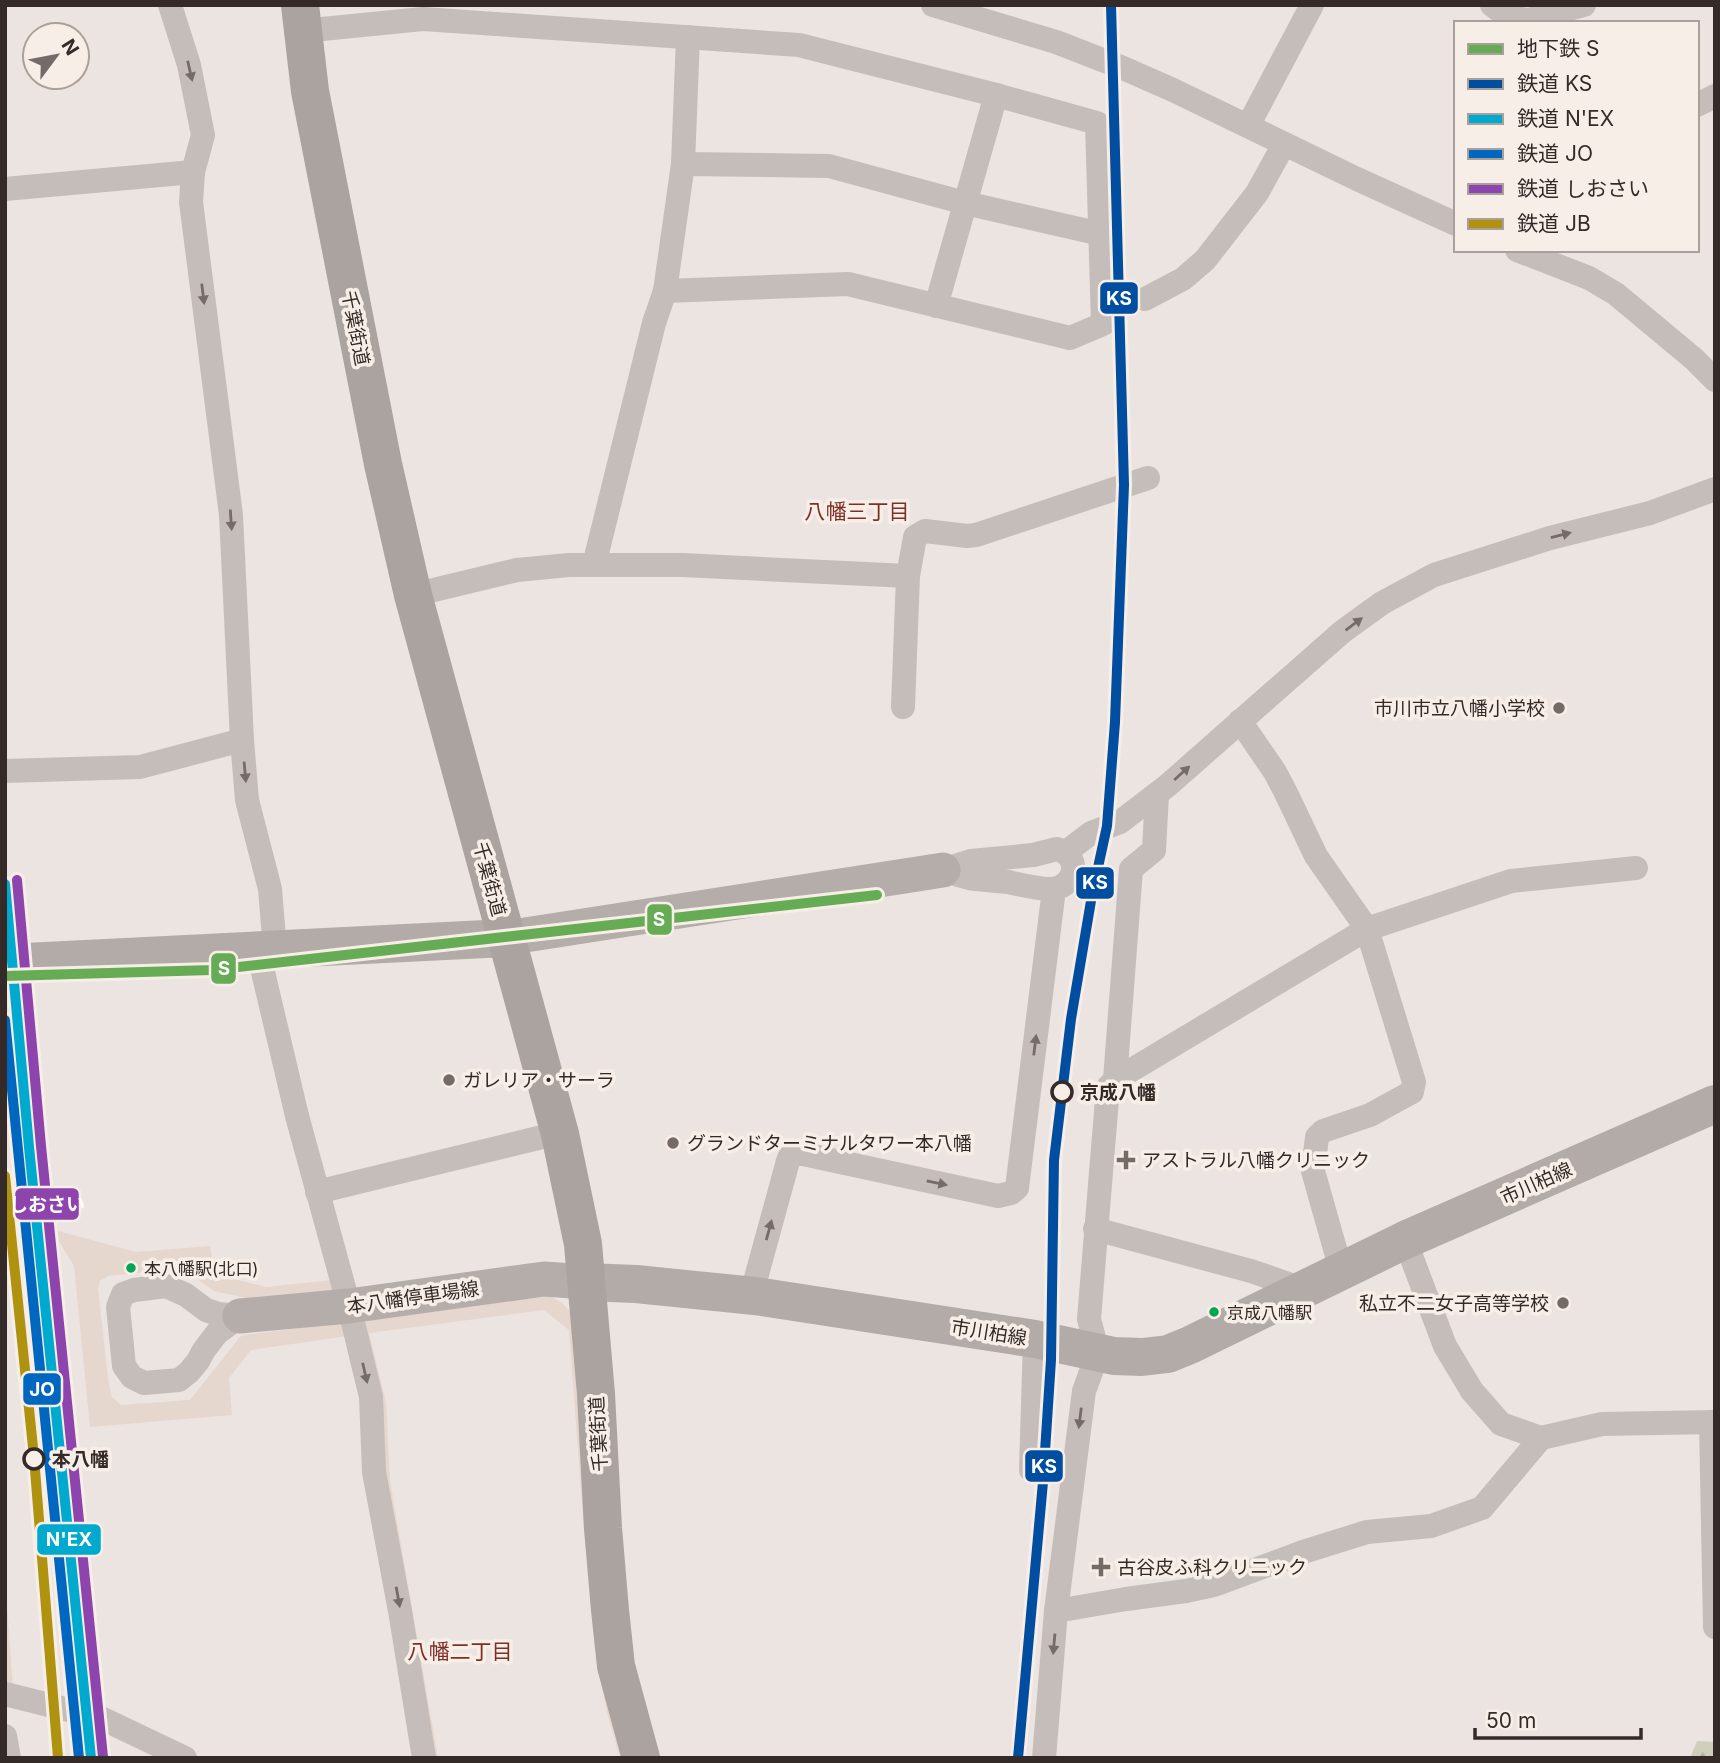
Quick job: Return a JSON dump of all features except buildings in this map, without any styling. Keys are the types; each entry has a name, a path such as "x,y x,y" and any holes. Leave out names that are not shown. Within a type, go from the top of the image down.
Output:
{"highway":[{"name":"千葉街道","path":"301,18 310,91 371,406 413,595 560,1135 583,1244 611,1624 616,1666 641,1758"}],"main road":[{"path":"5,963 506,938"},
{"name":"市川柏線","path":"586,1282 636,1284 751,1296 1035,1339 1114,1356 1168,1354 1405,1240 1715,1104"}],"street":[{"path":"170,5 189,65 203,135 193,172 191,202 231,515 247,800 270,889 267,950 317,1192 371,1397 374,1472 424,1758"},
{"path":"933,5 1056,42 1123,68 1454,222"},
{"path":"1248,126 1312,5"},
{"path":"1492,5 1508,17 1528,20 1584,5"},
{"path":"301,18 423,19 799,45 1097,123 1103,324 1070,338 848,284 665,291"},
{"path":"594,565 654,323 665,291 683,164 688,37"},
{"path":"936,306 996,95"},
{"path":"1699,104 1715,96"},
{"path":"1145,299 1182,279 1205,260 1257,193 1284,144"},
{"path":"683,164 829,166 965,203 1101,234"},
{"path":"5,189 193,172"},
{"path":"1522,252 1589,278 1616,294 1715,380"},
{"path":"903,707 908,576 915,537 925,531 976,535 1148,478"},
{"path":"1066,852 1091,833 1121,822 1157,794 1342,632 1382,603 1434,575 1550,538 1650,513 1715,489"},
{"path":"413,595 517,570 569,565 682,565 908,576"},
{"path":"1240,721 1275,772 1316,856 1367,929 1414,1082 1412,1092 1370,1115 1323,1131 1317,1137 1313,1171 1341,1270"},
{"path":"5,771 140,768 242,740"},
{"path":"1115,1080 1131,869 1154,850 1157,794"},
{"path":"506,938 943,870 971,861 1033,855 1057,849 1071,856 1073,869 1066,883 1054,889 972,879 943,870"},
{"path":"1044,1758 1056,1612 1084,1391 1098,1353 1089,1319 1108,1087 1115,1080 1367,929 1511,881 1636,868"},
{"path":"751,1296 790,1156 803,1154 998,1196 1011,1193 1017,1188 1054,889"},
{"path":"317,1192 538,1139"},
{"path":"1096,1228 1251,1271 1303,1289"},
{"path":"1405,1240 1445,1346 1472,1391 1501,1424 1541,1438 1602,1424 1713,1422 1715,1627"},
{"name":"本八幡停車場線","path":"240,1316 349,1306 544,1279 586,1282"},
{"path":"166,1286 186,1295 206,1310 240,1316 217,1334 189,1372 179,1380 144,1383 132,1377 124,1366 118,1307 123,1294 166,1286"},
{"path":"1031,1470 1035,1339"},
{"path":"1056,1612 1214,1585 1367,1532 1431,1526 1482,1508 1541,1438"},
{"path":"5,1694 101,1718 185,1758"},
{"path":"5,1736 9,1758"}],"green space":[{"path":"1697,1741 1715,1742 1715,1758 1690,1758"}],"shaded area":[{"path":"58,1231 136,1252 210,1246 214,1272 217,1275 266,1287 333,1280 336,1291 256,1300 214,1291 182,1268 108,1276 100,1281 98,1289 109,1386 112,1397 121,1405 190,1400 244,1335 341,1323 348,1336 251,1350 229,1378 232,1415 90,1427 74,1266 54,1233"},
{"path":"550,1296 570,1312 626,1758 620,1758 598,1669 584,1530 569,1330 544,1310 369,1333 386,1402 390,1481 438,1758 432,1758 382,1470 365,1319"},
{"path":"5,1576 13,1689 5,1681"}],"metro line":[{"name":"S","path":"5,976 212,970 877,895"}],"rail line":[{"name":"KS","path":"1018,1758 1043,1482 1051,1360 1054,1160 1071,1019 1107,826 1115,722 1124,485 1111,5"},
{"name":"しおさい","path":"17,880 103,1757"},
{"name":"N'EX","path":"5,884 91,1758"},
{"name":"JO","path":"5,1020 79,1758"},
{"name":"JB","path":"5,1176 34,1457 58,1758"}],"place":[{"name":"市川市立八幡小学校","path":"1559,708"},
{"name":"ガレリア・サーラ","path":"449,1080"},
{"name":"京成八幡","path":"1062,1092"},
{"name":"グランドターミナルタワー本八幡","path":"673,1143"},
{"name":"アストラル八幡クリニック","path":"1126,1160"},
{"name":"本八幡駅(北口)","path":"131,1268"},
{"name":"私立不二女子高等学校","path":"1563,1303"},
{"name":"京成八幡駅","path":"1214,1312"},
{"name":"本八幡","path":"34,1459"},
{"name":"古谷皮ふ科クリニック","path":"1101,1567"}],"district":[{"name":"八幡三丁目","path":"857,512"},
{"name":"八幡二丁目","path":"460,1652"}]}
